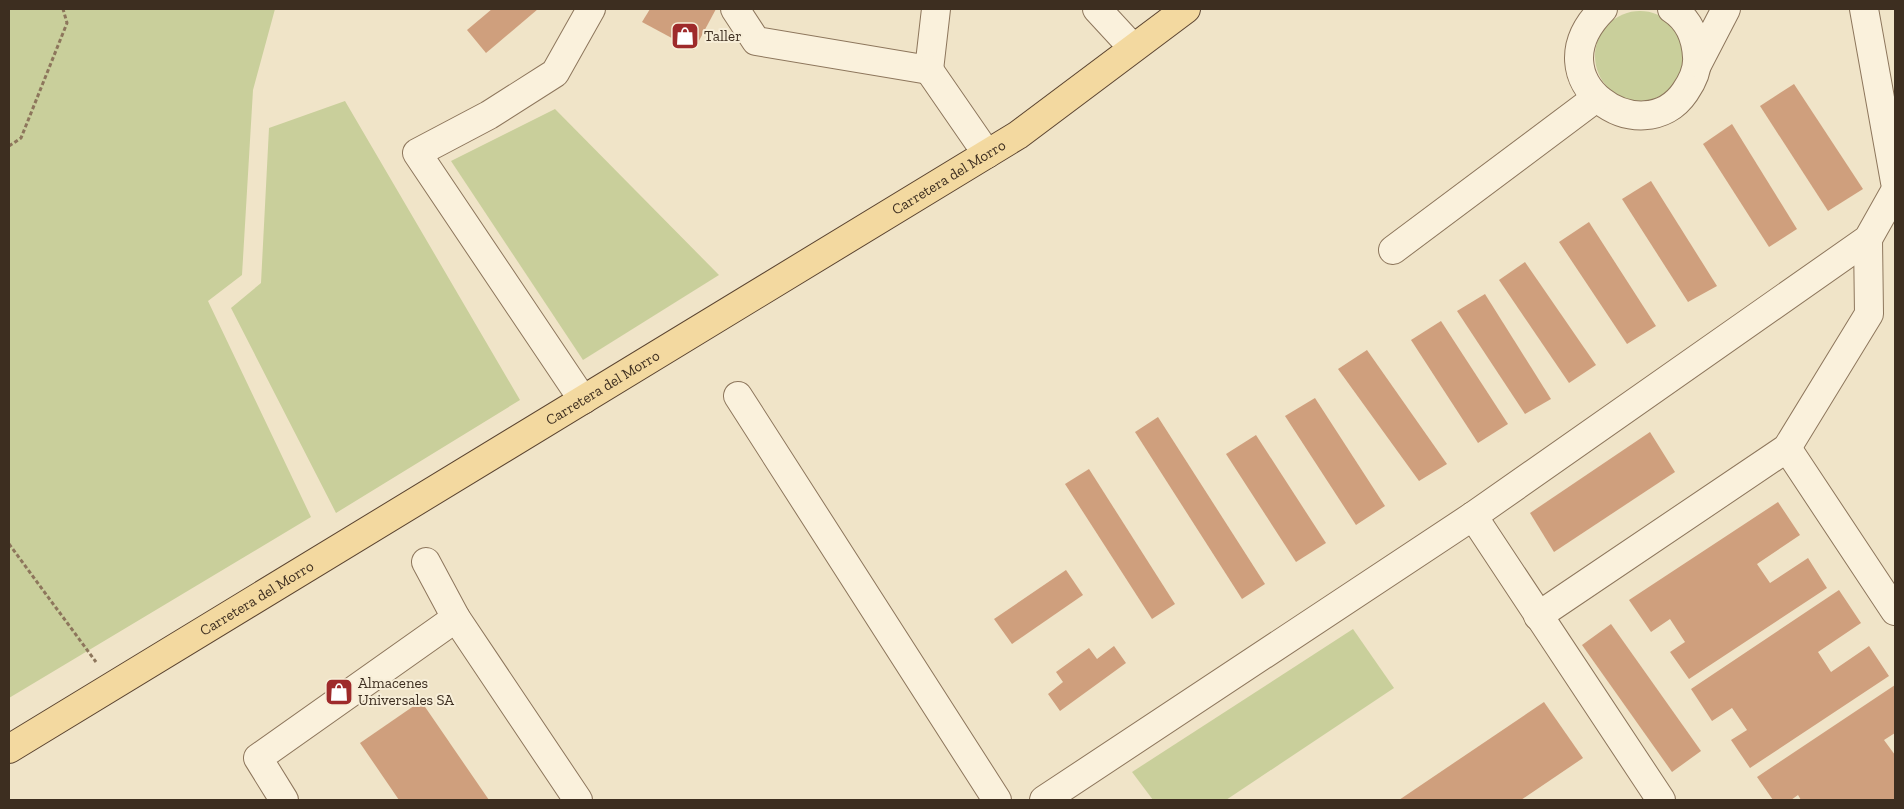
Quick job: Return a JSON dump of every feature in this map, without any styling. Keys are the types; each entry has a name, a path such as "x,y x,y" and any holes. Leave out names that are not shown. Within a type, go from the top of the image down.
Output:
{"main road":[{"name":"Carretera del Morro","path":"9,750 988,154 1018,135 1186,9"}],"lane":[{"path":"583,400 417,153 489,115 555,73 591,9"},
{"path":"735,9 756,40 929,70"},
{"path":"936,9 929,70 988,154"},
{"path":"1097,9 1133,48"},
{"path":"1603,9 1590,22 1581,41 1579,61 1584,81 1596,98 1613,110 1630,115 1649,114 1667,108 1682,97 1692,82 1698,64 1726,9"},
{"path":"1672,9 1690,28 1697,45 1698,64"},
{"path":"1864,9 1895,182"},
{"path":"1393,250 1596,98"},
{"path":"1044,800 1473,516 1868,239 1895,191"},
{"path":"1538,616 1787,448 1869,314 1868,239"},
{"path":"738,396 997,800"},
{"path":"1787,448 1895,611"},
{"path":"1473,516 1661,800"},
{"path":"426,562 456,618 578,800"},
{"path":"284,800 258,758 456,618"}],"path":[{"path":"9,146 21,138 67,23 63,9"},
{"path":"9,544 114,686"}],"green space":[{"path":"9,9 275,9 253,90 242,275 208,301 311,517 9,698"},
{"path":"1640,11 1657,15 1672,24 1681,39 1685,56 1681,73 1672,88 1657,97 1640,101 1623,97 1608,88 1599,73 1595,56 1599,39 1608,24 1623,15"},
{"path":"345,101 520,400 336,513 231,308 261,283 269,128"},
{"path":"555,109 719,275 583,360 451,161"},
{"path":"1353,629 1394,688 1226,800 1153,800 1132,772"}],"building":[{"path":"492,9 538,9 486,53 467,30"},
{"name":"Taller","path":"650,9 716,9 694,50 642,22"},
{"path":"1794,84 1863,189 1828,211 1760,106"},
{"path":"1732,124 1797,229 1769,247 1703,144"},
{"path":"1651,181 1717,286 1688,302 1622,199"},
{"path":"1589,222 1656,326 1627,344 1559,242"},
{"path":"1525,262 1596,365 1569,383 1499,280"},
{"path":"1485,294 1551,399 1525,414 1457,311"},
{"path":"1441,321 1508,424 1478,443 1411,340"},
{"path":"1367,350 1447,464 1419,481 1338,369"},
{"path":"1315,398 1385,506 1356,525 1285,416"},
{"path":"1158,417 1265,584 1242,599 1135,432"},
{"path":"1650,432 1675,472 1554,552 1530,513"},
{"path":"1256,435 1326,543 1296,562 1226,454"},
{"path":"1089,469 1175,604 1152,619 1065,484"},
{"path":"1778,502 1800,535 1757,564 1770,583 1808,558 1827,588 1689,679 1670,652 1685,642 1670,619 1651,632 1629,600"},
{"path":"1066,570 1083,595 1012,644 994,619"},
{"path":"1839,590 1861,623 1818,652 1831,672 1869,646 1889,676 1750,768 1731,740 1747,730 1732,708 1712,721 1691,689"},
{"path":"1611,624 1701,751 1672,772 1582,645"},
{"path":"1114,646 1126,663 1060,711 1048,694 1063,682 1056,672 1089,648 1097,659"},
{"path":"1895,685 1895,733 1884,740 1895,755 1895,800 1801,800 1798,795 1791,800 1773,800 1757,777"},
{"path":"421,701 489,800 399,800 360,743"},
{"path":"1544,702 1583,758 1521,800 1399,800"}],"place":[{"name":"Taller","path":"685,36"},
{"name":"Almacenes Universales SA","path":"339,692"}]}
